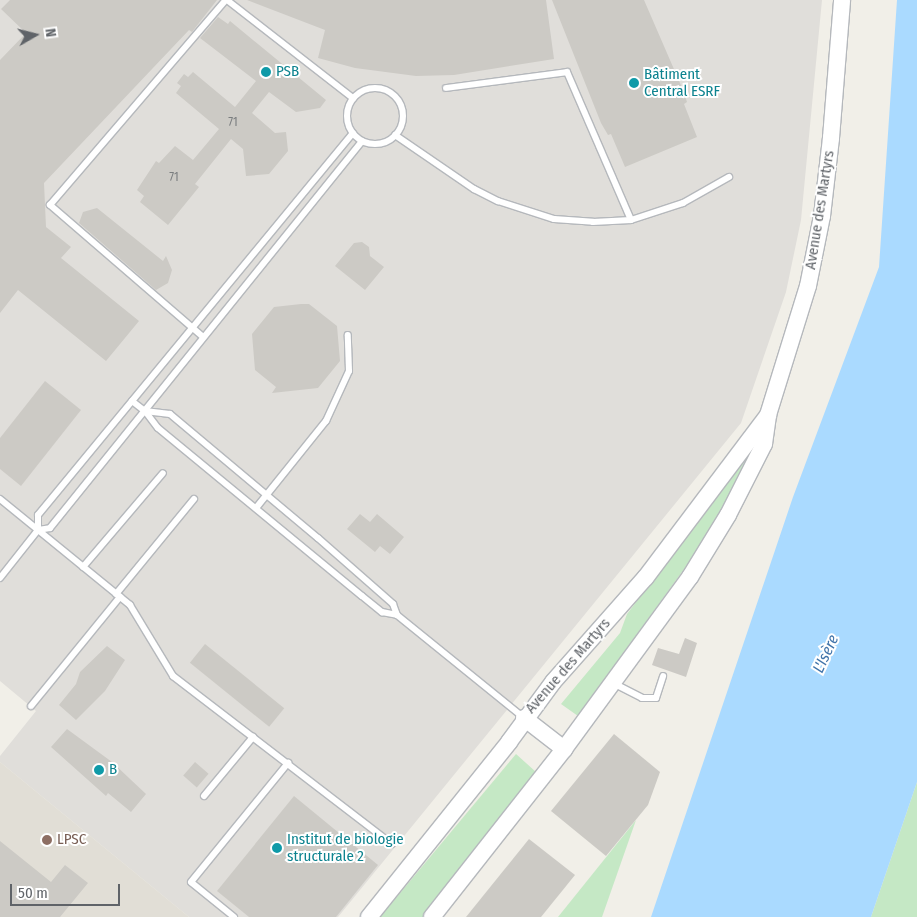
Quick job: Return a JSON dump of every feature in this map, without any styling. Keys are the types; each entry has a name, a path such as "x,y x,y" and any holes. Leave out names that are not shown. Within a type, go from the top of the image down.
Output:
{"main road":[{"name":"Avenue des Martyrs","path":"432,917 564,749 690,577 728,515 764,444 768,415 808,286 822,216 832,138 842,0"},
{"name":"Avenue des Martyrs","path":"369,917 509,742 524,718 646,577 768,415"},
{"path":"524,718 564,749"}],"lane":[{"path":"202,336 50,205 227,0 353,98"},
{"path":"446,88 567,72 631,220"},
{"path":"374,88 393,95 402,111 402,123 395,135 383,142 362,141 353,133 348,116 353,98 365,90 374,88"},
{"path":"0,578 38,530 38,515 353,133"},
{"path":"395,135 474,189 523,211 554,219 593,222 631,220 683,204 729,177"},
{"path":"38,530 50,528 145,411 202,336 362,141"},
{"path":"256,508 326,421 349,371 348,335"},
{"path":"132,401 145,411 158,428 382,612 397,615"},
{"path":"145,411 170,414 268,494 392,604 397,615 524,718"},
{"path":"83,567 163,473"},
{"path":"0,499 130,604 172,676 392,844"},
{"path":"30,706 194,499"},
{"path":"612,682 642,698 656,698 663,676"},
{"path":"204,796 254,737"},
{"path":"234,917 191,882 288,763"}],"shaded area":[{"path":"0,0 822,0 801,220 786,292 741,423 338,917 189,917 0,762 0,756 36,711 0,681"},
{"name":"LPSC","path":"0,762 189,917 0,917"}],"green space":[{"path":"749,454 743,472 700,547 578,716 561,704 620,633 627,614"},
{"path":"516,754 536,772 424,917 380,917"},
{"path":"917,782 917,917 871,917"},
{"path":"636,820 602,917 558,917"}],"water":[{"name":"L'Isère","path":"897,0 917,0 917,782 871,917 651,917 793,497 879,267"}],"building":[{"path":"10,0 217,0 192,32 189,30 44,183 46,227 71,247 61,258 139,321 106,361 18,290 0,313 0,60 26,33 1,9"},
{"path":"247,0 546,0 554,59 454,75 416,76 355,68 318,58 325,30"},
{"name":"Bâtiment Central ESRF","path":"552,0 644,0 683,90 687,102 684,104 697,137 625,167 611,134 608,135 601,123"},
{"path":"218,17 228,24 230,21 326,100 320,108 296,112 269,92 252,113 275,133 286,132 288,151 269,174 246,176 243,149 231,139 195,184 199,187 168,225 140,202 144,196 137,190 156,161 159,163 175,146 193,160 219,129 176,93 181,86 177,83 184,74 188,77 193,72 235,107 256,81 200,38"},
{"path":"97,208 163,261 166,256 172,270 168,283 156,290 79,223 83,212"},
{"path":"362,242 369,247 370,256 384,267 365,290 335,266 354,243"},
{"path":"309,304 337,326 340,361 318,388 272,393 276,387 255,370 252,334 274,307"},
{"path":"45,381 81,410 21,486 0,469 0,438"},
{"path":"360,514 370,522 377,514 404,537 390,554 380,546 375,552 347,529"},
{"path":"685,638 697,643 686,677 652,665 658,648 679,654"},
{"path":"205,644 284,708 269,727 190,663"},
{"path":"107,646 125,660 105,691 76,720 59,705 76,684 80,672"},
{"name":"B","path":"67,729 112,762 146,794 131,812 108,793 106,796 51,747"},
{"path":"614,734 660,772 648,805 606,856 551,811"},
{"path":"195,762 209,774 197,787 183,776"},
{"name":"Institut de biologie structurale 2","path":"294,796 378,865 336,917 249,917 217,891"},
{"path":"529,839 575,875 541,917 466,917"},
{"path":"0,841 51,882 65,865 88,883 60,917 0,917"}],"place":[{"name":"PSB","path":"266,72"},
{"name":"Bâtiment Central ESRF","path":"634,83"},
{"name":"B","path":"99,770"},
{"name":"LPSC","path":"47,840"},
{"name":"Institut de biologie structurale 2","path":"277,848"}]}
